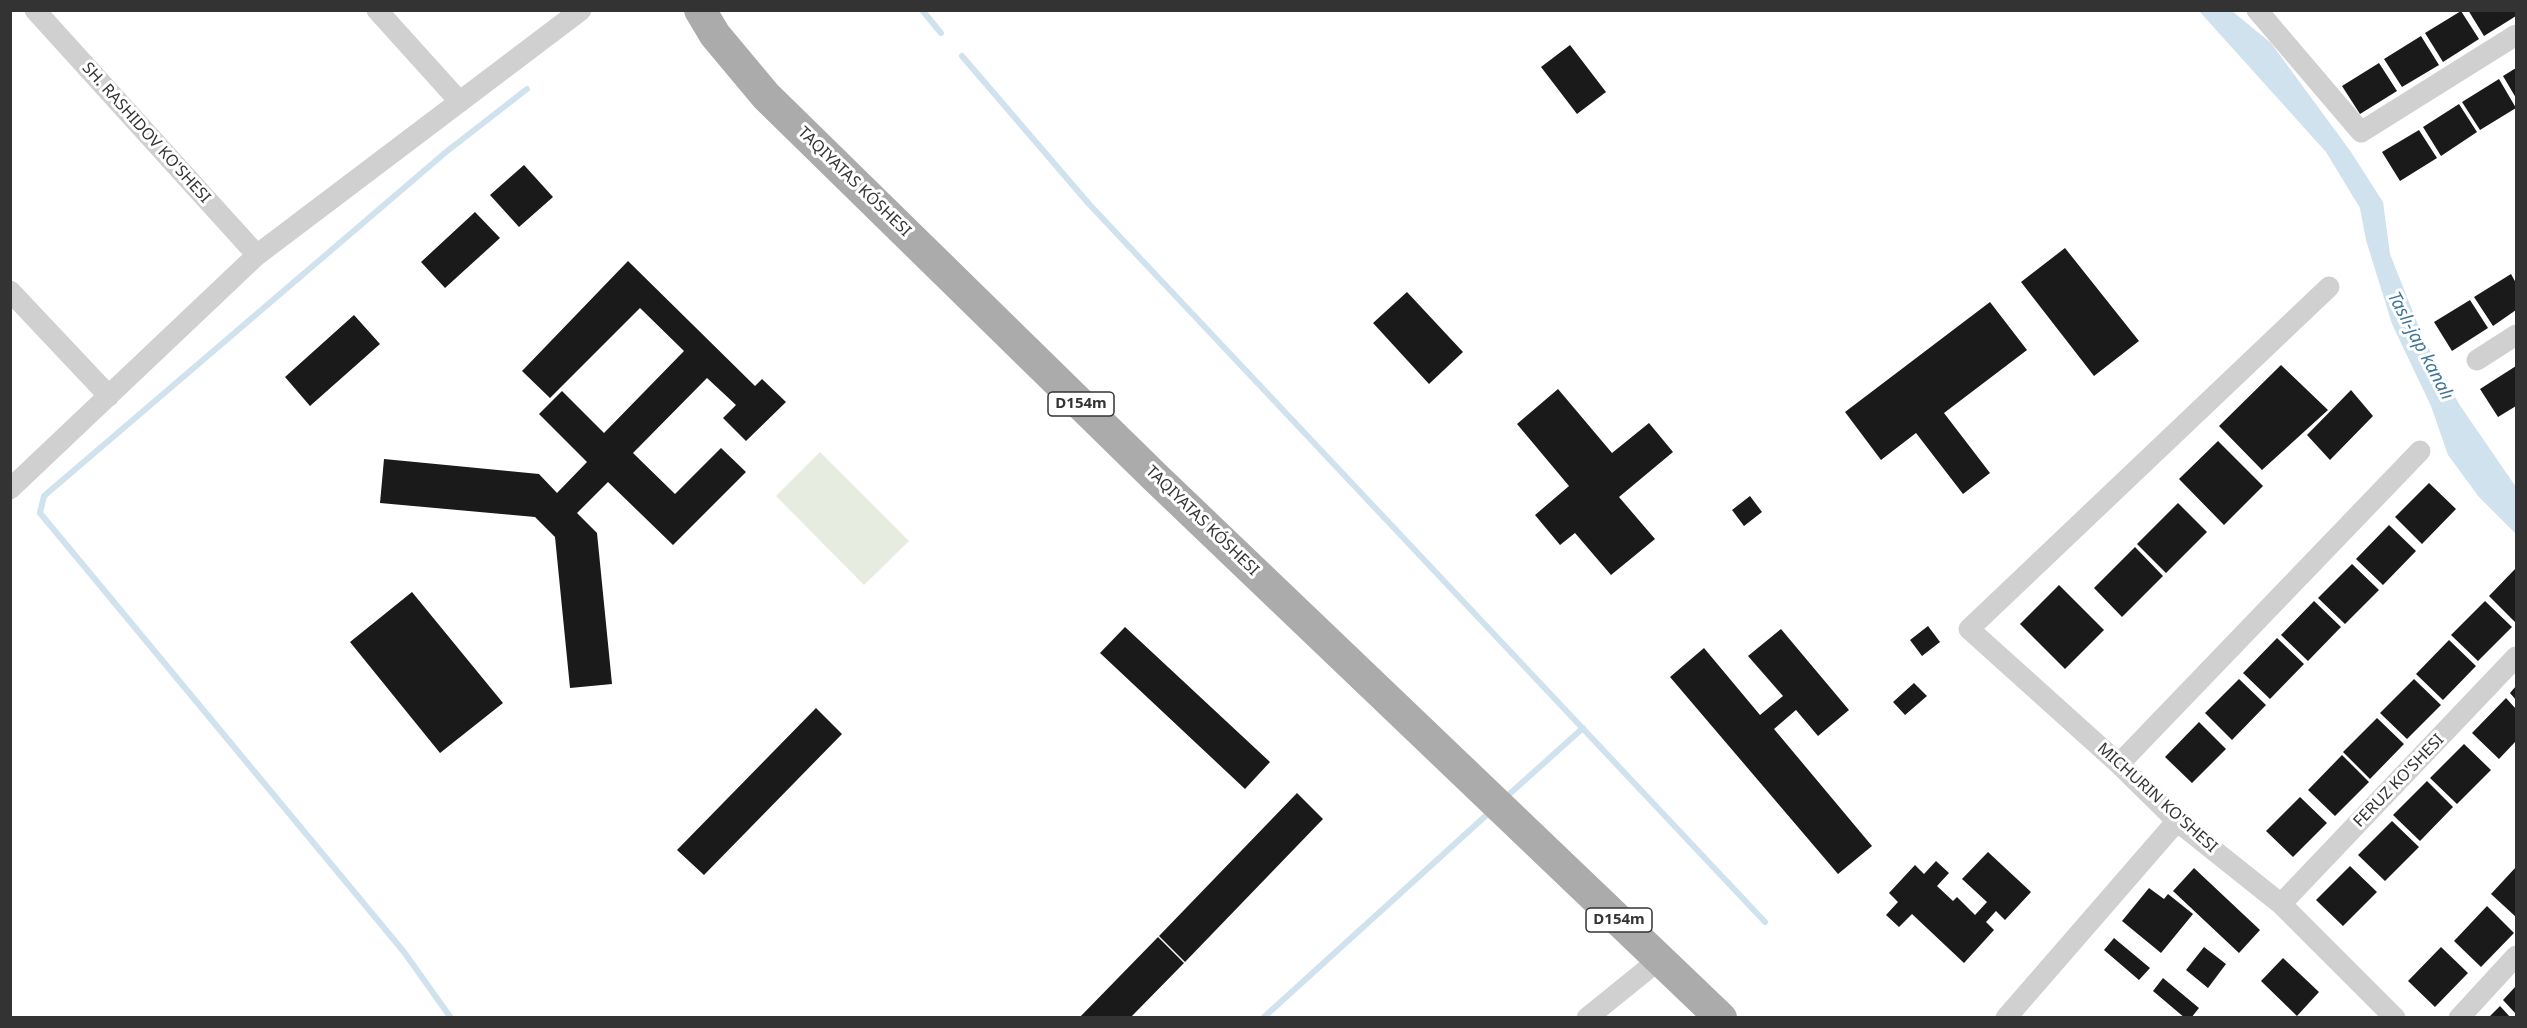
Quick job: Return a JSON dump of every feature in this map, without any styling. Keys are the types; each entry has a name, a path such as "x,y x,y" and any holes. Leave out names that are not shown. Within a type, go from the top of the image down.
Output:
{"main road":[{"name":"D154m","path":"700,10 715,35 766,96 1147,468 1721,1017"}],"street":[{"name":"SH. RASHIDOV KO'SHESI","path":"35,10 257,255"},
{"path":"377,10 460,102"},
{"path":"10,489 257,255 581,10"},
{"path":"2257,10 2361,132 2517,35"},
{"name":"MICHURIN KO'SHESI","path":"2329,287 1970,629 2119,764 2177,821 2281,904 2395,1017"},
{"path":"10,291 109,396"},
{"path":"2477,360 2517,335"},
{"path":"2119,764 2420,451"},
{"name":"FERUZ KO'SHESI","path":"2281,904 2517,657"},
{"path":"2006,1017 2177,821"},
{"path":"2458,1017 2517,956"},
{"path":"1587,1017 1659,959"}],"shaded area":[{"path":"820,452 909,541 864,585 776,496"}],"water":[{"name":"Taslı-jap kanalı","path":"2199,11 2232,11 2271,43 2351,152 2383,202 2390,254 2424,340 2459,404 2516,487 2516,534 2479,497 2448,455 2431,406 2392,324 2366,240 2360,208 2326,152"}],"building":[{"path":"2468,10 2516,10 2516,16 2484,36"},
{"path":"2461,11 2479,39 2443,62 2425,33"},
{"path":"2421,36 2439,65 2402,87 2384,59"},
{"path":"1570,45 1606,92 1577,114 1541,67"},
{"path":"2379,63 2397,91 2360,114 2342,86"},
{"path":"2516,68 2516,98 2503,76"},
{"path":"2499,79 2516,108 2480,130 2462,102"},
{"path":"2459,104 2477,132 2441,156 2423,127"},
{"path":"2419,130 2437,158 2400,181 2382,152"},
{"path":"524,165 553,197 519,227 490,195"},
{"path":"475,212 500,238 445,288 421,262"},
{"path":"2065,248 2139,341 2094,376 2021,282"},
{"path":"628,261 755,386 762,379 786,402 746,441 723,418 736,405 707,378 633,453 675,494 721,448 746,472 673,545 608,482 577,513 597,533 612,684 570,688 555,537 535,517 380,503 384,459 539,474 557,493 587,462 539,414 562,391 604,433 684,351 640,308 550,398 522,371"},
{"path":"2511,274 2516,283 2516,310 2493,326 2474,297"},
{"path":"1407,292 1463,352 1429,384 1373,323"},
{"path":"2470,300 2488,328 2452,351 2434,322"},
{"path":"1990,302 2027,350 1944,413 1990,473 1963,494 1916,433 1881,460 1845,412"},
{"path":"354,315 380,344 310,406 285,377"},
{"path":"2281,365 2328,410 2262,470 2219,426"},
{"path":"2516,366 2516,406 2498,417 2480,389"},
{"path":"1558,389 1612,453 1649,423 1673,452 1619,497 1655,539 1611,575 1575,533 1560,545 1535,515 1569,486 1517,424"},
{"path":"2351,390 2373,416 2330,460 2307,435"},
{"path":"2218,441 2263,486 2224,525 2179,479"},
{"path":"2429,483 2456,509 2422,544 2395,517"},
{"path":"1750,496 1762,512 1744,526 1732,510"},
{"path":"2178,503 2207,532 2166,573 2137,544"},
{"path":"2389,525 2416,551 2383,585 2356,559"},
{"path":"2135,547 2163,576 2122,617 2094,588"},
{"path":"2352,564 2379,590 2345,624 2318,598"},
{"path":"2516,568 2516,623 2489,596"},
{"path":"2059,585 2104,630 2065,669 2020,624"},
{"path":"412,592 503,703 440,753 350,642"},
{"path":"2314,601 2341,627 2308,661 2281,635"},
{"path":"2485,601 2512,627 2478,661 2451,635"},
{"path":"1928,626 1940,642 1922,656 1910,640"},
{"path":"1125,627 1270,762 1245,789 1100,653"},
{"path":"1781,629 1849,710 1818,736 1796,710 1774,729 1872,846 1838,874 1670,677 1704,648 1760,715 1783,696 1748,656"},
{"path":"2277,638 2304,664 2270,699 2243,673"},
{"path":"2449,640 2476,666 2443,700 2416,674"},
{"path":"2239,679 2266,705 2232,740 2205,713"},
{"path":"2414,679 2441,705 2407,739 2380,713"},
{"path":"1914,683 1927,696 1905,715 1893,702"},
{"path":"2516,686 2516,700 2510,693"},
{"path":"2506,698 2516,709 2516,741 2499,759 2472,733"},
{"path":"816,708 842,734 704,875 677,850"},
{"path":"2377,718 2404,744 2370,779 2343,752"},
{"path":"2199,722 2226,749 2192,783 2165,757"},
{"path":"2464,744 2491,770 2457,804 2430,778"},
{"path":"2342,755 2369,782 2335,816 2308,790"},
{"path":"2427,781 2453,807 2420,841 2393,815"},
{"path":"1297,793 1323,819 1185,962 1159,936"},
{"path":"2300,797 2327,823 2293,857 2266,831"},
{"path":"2392,821 2419,847 2385,881 2358,855"},
{"path":"1988,852 2031,892 2005,920 1996,911 1986,922 1994,930 1964,963 1912,914 1899,927 1886,915 1898,902 1889,893 1915,865 1924,874 1936,861 1949,873 1937,886 1953,901 1957,897 1975,915 1987,902 1962,879"},
{"path":"2350,866 2377,892 2343,926 2316,900"},
{"path":"2516,867 2516,917 2491,894"},
{"path":"2194,868 2260,930 2239,953 2173,891"},
{"path":"2149,888 2164,899 2168,894 2193,914 2161,953 2122,921"},
{"path":"2487,906 2514,933 2481,967 2454,941"},
{"path":"1158,937 1184,963 1130,1018 1079,1018"},
{"path":"2114,938 2150,968 2139,980 2104,950"},
{"path":"2204,947 2226,964 2208,988 2186,970"},
{"path":"2441,947 2468,973 2435,1007 2408,981"},
{"path":"2283,958 2319,992 2297,1016 2261,981"},
{"path":"2163,978 2199,1008 2191,1018 2185,1018 2153,991"},
{"path":"2516,986 2516,1014 2503,1000"},
{"path":"2500,1006 2511,1018 2488,1018"}],"waterway":[{"path":"922,10 941,33"},
{"path":"962,56 1089,204 1765,922"},
{"path":"451,1018 404,952 40,513 44,496 446,152 527,89"},
{"path":"1505,798 1583,728"},
{"path":"1263,1018 1491,811"}]}
